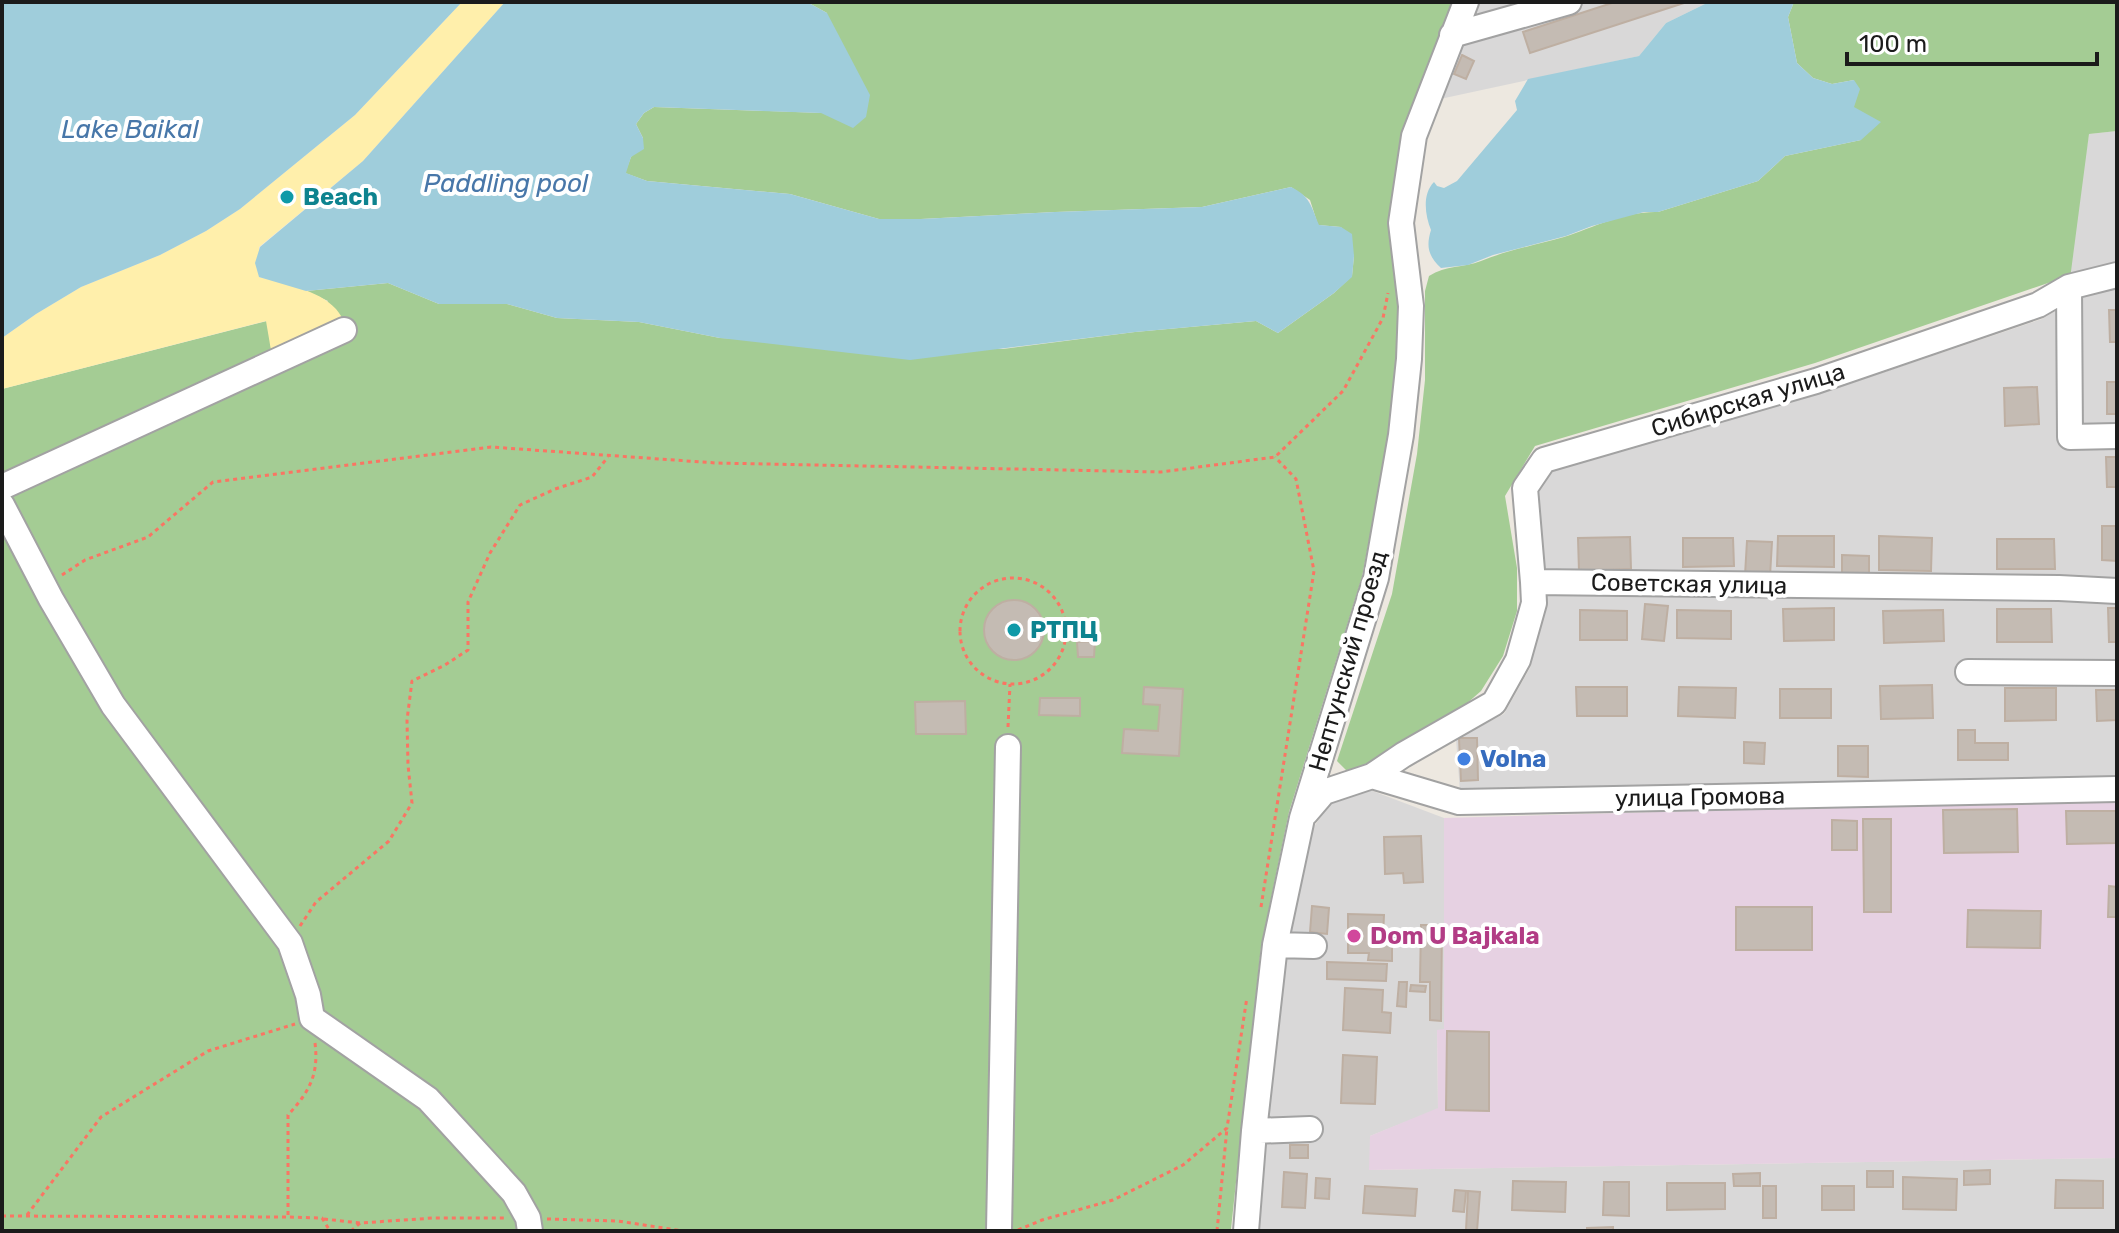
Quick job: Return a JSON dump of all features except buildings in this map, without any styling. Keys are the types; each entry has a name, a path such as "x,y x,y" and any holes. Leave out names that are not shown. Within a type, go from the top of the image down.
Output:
{"street":[{"name":"Нептунский проезд","path":"1246,1231 1275,945 1302,818 1376,578 1401,435 1411,306 1401,223 1414,136 1466,2"},
{"path":"1452,35 1569,2"},
{"name":"Сибирская улица","path":"1533,582 1525,488 1544,460 1816,381 2038,305 2069,287 2117,275"},
{"path":"2069,287 2070,437 2117,436"},
{"path":"2,487 344,330"},
{"path":"2,505 44,586 113,705 290,943 308,995 312,1018 428,1099 514,1193 528,1218 530,1231"},
{"path":"1302,818 1324,792 1372,776 1494,703 1518,660 1534,603 1533,582"},
{"name":"Советская улица","path":"1533,582 2117,591"},
{"path":"1968,672 2117,673"},
{"path":"999,1231 1008,747"},
{"name":"улица Громова","path":"1372,776 1459,802 2117,789"},
{"path":"1275,945 1314,946"},
{"path":"1254,1131 1310,1129"}],"path":[{"path":"44,586 85,560 148,537 213,482 491,447 716,463 1161,472 1275,457 1343,391 1383,318 1388,291"},
{"path":"290,943 316,902 389,841 412,803 407,720 412,681 468,650 468,602 490,553 520,505 592,477 609,455"},
{"path":"1260,914 1314,571 1296,479 1275,457"},
{"path":"1018,577 1036,582 1051,593 1061,608 1066,626 1065,644 1057,661 1045,674 1028,682 1010,684 993,681 973,666 961,643 960,627 963,610 972,596 985,585 1018,577"},
{"path":"1008,747 1010,684"},
{"path":"1217,1231 1227,1128 1248,990"},
{"path":"27,1215 101,1117 208,1051 312,1018 318,1062 306,1095 288,1115 288,1217"},
{"path":"1016,1231 1042,1220 1113,1200 1183,1165 1227,1128"},
{"path":"2,1216 288,1217 360,1223"},
{"path":"322,1218 330,1231"}],"shaded area":[{"path":"1479,2 1709,2 1666,23 1639,56 1440,99"},
{"path":"2117,131 2117,780 1460,792 1456,739 1504,714 1530,668 1545,603 1535,492 1552,469 1816,395 2042,319 2060,308 2089,134"},
{"path":"1370,790 1444,818 1444,1030 1437,1030 1438,1109 1370,1136 1370,1170 2117,1158 2117,1231 1259,1231 1265,1140 1283,974 1311,831 1331,802"},
{"path":"2117,799 2117,1158 1369,1170 1370,1136 1438,1108 1437,1030 1444,1029 1444,818"}],"green space":[{"path":"807,2 1455,2 1405,129 1397,356 1390,430 1362,577 1289,812 1261,947 1230,1231 2,1231 2,389 267,321 274,367 328,301 306,291 388,283 439,304 507,304 557,318 639,322 720,338 1003,349 1256,321 1278,333 1334,293 1352,276 1354,256 1341,227 1318,225 1310,200 1291,187 1202,207 879,219 790,194 647,181 625,173 643,138 636,124 644,113 654,107 822,113 827,13"},
{"path":"1794,2 2117,2 2117,131 2089,134 2070,279 2051,282 1815,363 1535,446 1505,496 1517,568 1517,611 1503,656 1481,691 1465,705 1405,739 1370,764 1348,772 1337,761 1392,594 1417,454 1425,380 1425,291 1429,276 1622,217 1658,212 1758,181 1785,156 1861,140 1853,107 1854,80 1832,84 1813,78 1797,63 1788,17"}],"sand":[{"name":"Beach","path":"462,2 505,2 363,161 259,247 259,277 300,288 329,302 352,337 274,368 266,321 2,389 2,338 81,287 160,255 240,209 355,115"}],"water":[{"name":"Lake Baikal","path":"2,2 462,2 355,115 240,209 160,255 81,287 2,338"},
{"name":"Paddling pool","path":"505,2 807,2 827,13 870,95 866,117 853,128 821,113 654,107 644,113 636,124 643,138 644,149 631,157 626,173 647,181 790,194 879,219 1202,207 1291,187 1306,198 1319,225 1341,227 1352,234 1352,277 1278,333 1256,321 1135,332 910,360 720,338 639,322 557,318 507,304 439,304 388,283 306,291 259,277 255,263 260,247 363,161"},
{"path":"1709,2 1794,2 1788,17 1797,63 1813,78 1832,84 1854,80 1860,89 1854,107 1881,122 1861,140 1785,156 1758,181 1658,212 1644,212 1592,226 1468,265 1441,268 1437,264 1429,246 1431,230 1426,205 1430,187 1434,182 1444,188 1457,181 1517,110 1515,101 1528,79 1639,56 1666,23"}],"place":[{"name":"Beach","path":"287,197"},
{"name":"РТПЦ","path":"1014,630"},
{"name":"Volna","path":"1464,759"},
{"name":"Dom U Bajkala","path":"1354,936"}]}
